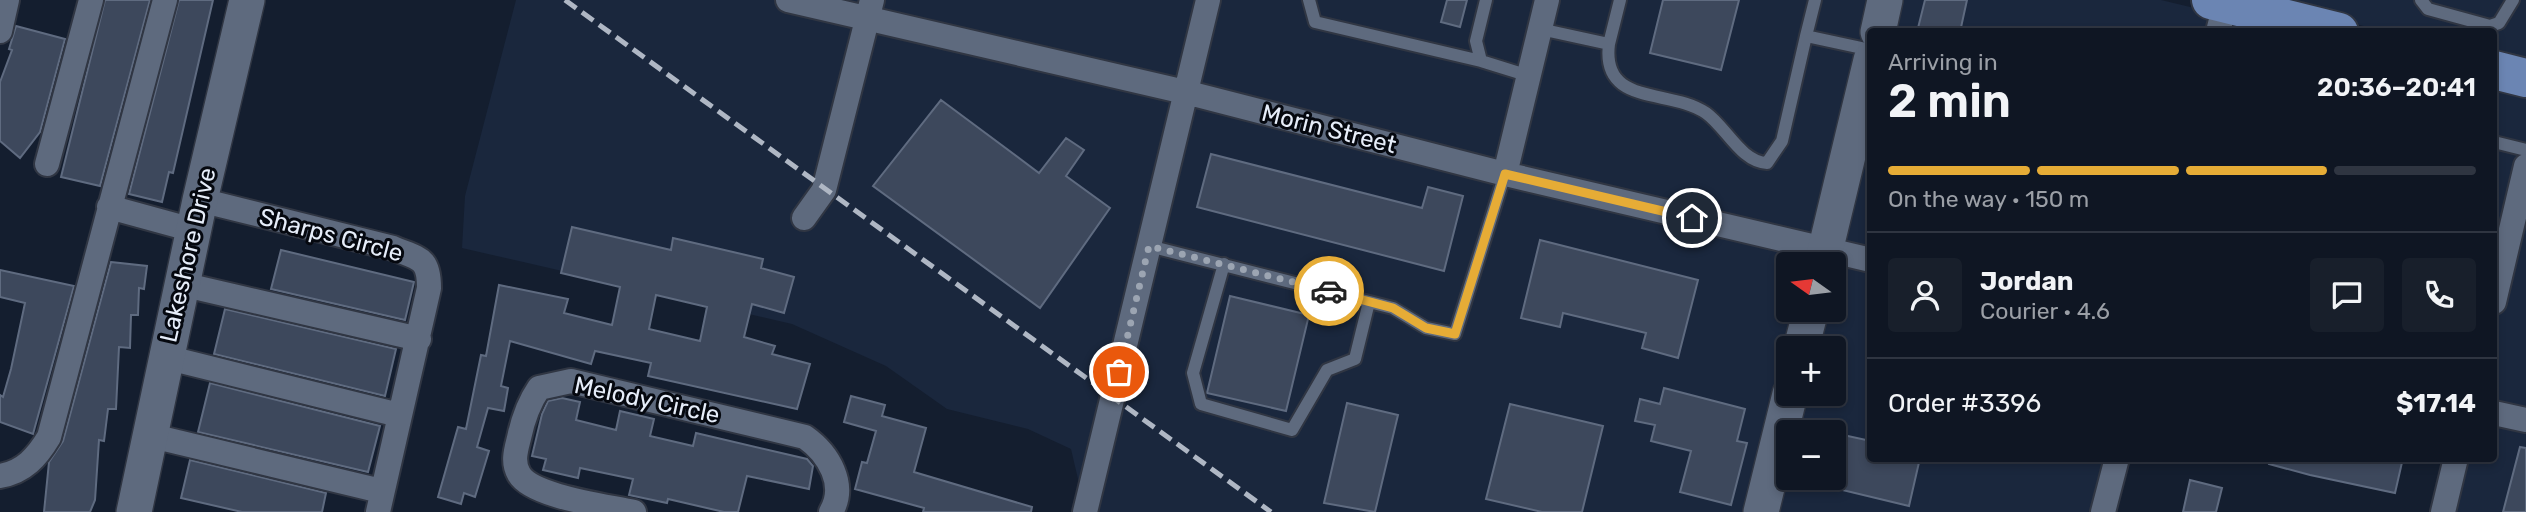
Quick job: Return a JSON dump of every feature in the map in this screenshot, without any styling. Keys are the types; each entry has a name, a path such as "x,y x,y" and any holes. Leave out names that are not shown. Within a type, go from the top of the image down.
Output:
{"main road":[{"path":"2220,9 2318,28"},
{"path":"2497,71 2526,78"}],"street":[{"path":"0,31 7,0"},
{"path":"47,164 91,0"},
{"path":"0,476 24,467 38,454 49,437 165,0"},
{"name":"Lakeshore Drive","path":"136,512 148,435 247,0"},
{"name":"Morin Street","path":"788,0 870,10 1808,252"},
{"path":"1085,512 1208,0"},
{"path":"1505,174 1547,0"},
{"path":"1879,28 1885,0"},
{"path":"804,218 824,190 870,10"},
{"path":"1825,252 1867,77"},
{"path":"2497,289 2526,166"},
{"name":"Sharps Circle","path":"109,207 196,215 393,248 424,261 429,271 429,288 419,340 380,502 148,435"},
{"name":"Morin Street","path":"1846,258 1867,260"},
{"path":"181,284 419,340"},
{"path":"165,357 399,415"},
{"name":"Melody Circle","path":"634,512 550,493 530,486 520,475 515,455 530,401 539,388 571,381 805,438 819,447 830,462 836,478 838,510"},
{"path":"1761,512 1787,406"},
{"path":"2497,414 2526,420"},
{"path":"2104,512 2116,462"},
{"path":"2443,512 2455,462"}],"lane":[{"path":"1309,0 1315,22 1481,61 1529,76"},
{"path":"1481,61 1476,41 1486,0"},
{"path":"1620,0 1609,44 1609,69 1621,84 1704,111 1724,128 1747,155 1767,163 1782,141 1815,0"},
{"path":"2421,0 2428,9 2490,26 2499,23 2513,0"},
{"path":"1540,29 1609,44"},
{"path":"1806,36 1867,49"},
{"path":"2497,143 2526,150"},
{"path":"1149,246 1393,308 1426,328 1455,334 1505,174"},
{"path":"1224,264 1193,373 1201,404 1292,430 1327,370 1354,359 1369,302"}],"shaded area":[{"path":"516,0 1872,0 1811,252 1776,252 1776,322 1794,322 1791,336 1776,336 1776,397 1748,512 1100,512 1079,508 1078,479 1071,449 1028,429 947,409 886,366 792,324 462,248 465,196"},
{"path":"1898,0 2161,0 2278,28 1891,28"},
{"path":"2256,0 2526,0 2526,66 2497,59 2497,28 2372,28"},
{"path":"2497,82 2526,89 2526,512 2442,512 2455,462 2497,462"},
{"path":"1867,131 1867,462 2115,462 2103,512 1774,512 1779,490 1846,490 1846,420 1797,420 1800,406 1846,406 1846,336 1817,336 1821,322 1846,322 1846,252 1838,252"}],"building":[{"path":"105,0 150,0 100,186 61,177"},
{"path":"179,0 213,0 173,173 169,172 162,202 129,194"},
{"path":"1447,0 1467,0 1460,27 1441,22"},
{"path":"1663,0 1739,0 1721,70 1650,53"},
{"path":"1925,0 1967,0 1961,28 1918,28"},
{"path":"16,26 65,39 40,132 20,158 0,141 0,82 12,50 9,49"},
{"path":"941,100 1039,173 1066,138 1084,150 1066,176 1110,208 1040,308 873,186"},
{"path":"1211,154 1422,208 1428,187 1463,196 1444,271 1197,207"},
{"path":"572,227 671,250 673,238 763,259 761,268 794,277 784,313 752,304 744,337 775,346 772,354 810,364 797,409 648,376 651,363 595,351 591,364 510,341 501,386 508,388 504,411 488,408 477,447 489,451 475,497 464,493 461,504 438,497 458,427 466,429 481,355 486,356 499,285 568,299 564,313 612,325 620,287 561,273","holes":["656,295 707,307 700,341 649,329"]},
{"path":"1540,240 1698,280 1678,358 1642,348 1646,333 1563,313 1560,327 1521,318"},
{"path":"281,250 414,282 405,320 271,289"},
{"path":"111,262 147,266 144,289 139,288 138,315 131,315 130,348 119,347 116,409 108,409 104,441 99,440 95,500 90,512 44,512 49,462 63,441"},
{"path":"0,270 74,286 33,434 0,422 0,395 3,397 11,369 25,303 0,297"},
{"path":"1230,296 1309,315 1286,411 1207,393"},
{"path":"225,309 396,349 385,396 214,354"},
{"path":"210,383 380,426 368,472 198,432"},
{"path":"1664,388 1745,409 1737,441 1747,443 1731,505 1680,492 1691,451 1651,441 1655,425 1635,421 1640,399 1660,404"},
{"path":"851,396 885,405 882,416 926,428 914,472 1032,507 1031,512 923,512 924,508 855,489 862,462 867,463 876,431 844,422"},
{"path":"562,398 580,402 576,420 616,430 620,411 654,419 650,436 693,446 696,433 807,459 813,466 809,489 747,476 738,512 724,512 668,499 667,503 629,495 633,479 580,468 578,478 543,470 546,459 532,456 542,414 548,401"},
{"path":"1347,403 1398,415 1375,512 1324,503"},
{"path":"1510,404 1603,426 1582,512 1542,512 1486,499"},
{"path":"1846,436 1867,440 1867,462 1919,462 1909,506 1842,490 1846,490"},
{"path":"2520,447 2526,448 2526,512 2503,512"},
{"path":"190,460 326,493 322,512 242,512 181,498"},
{"path":"2269,462 2402,462 2395,493"},
{"path":"2190,480 2222,488 2216,512 2183,512"}],"railway":[{"path":"565,0 1271,512"}],"way so far":[{"path":"1119,372 1149,246 1329,291"}],"route":[{"path":"1329,291 1393,308 1426,328 1455,334 1505,174 1692,218"}]}
